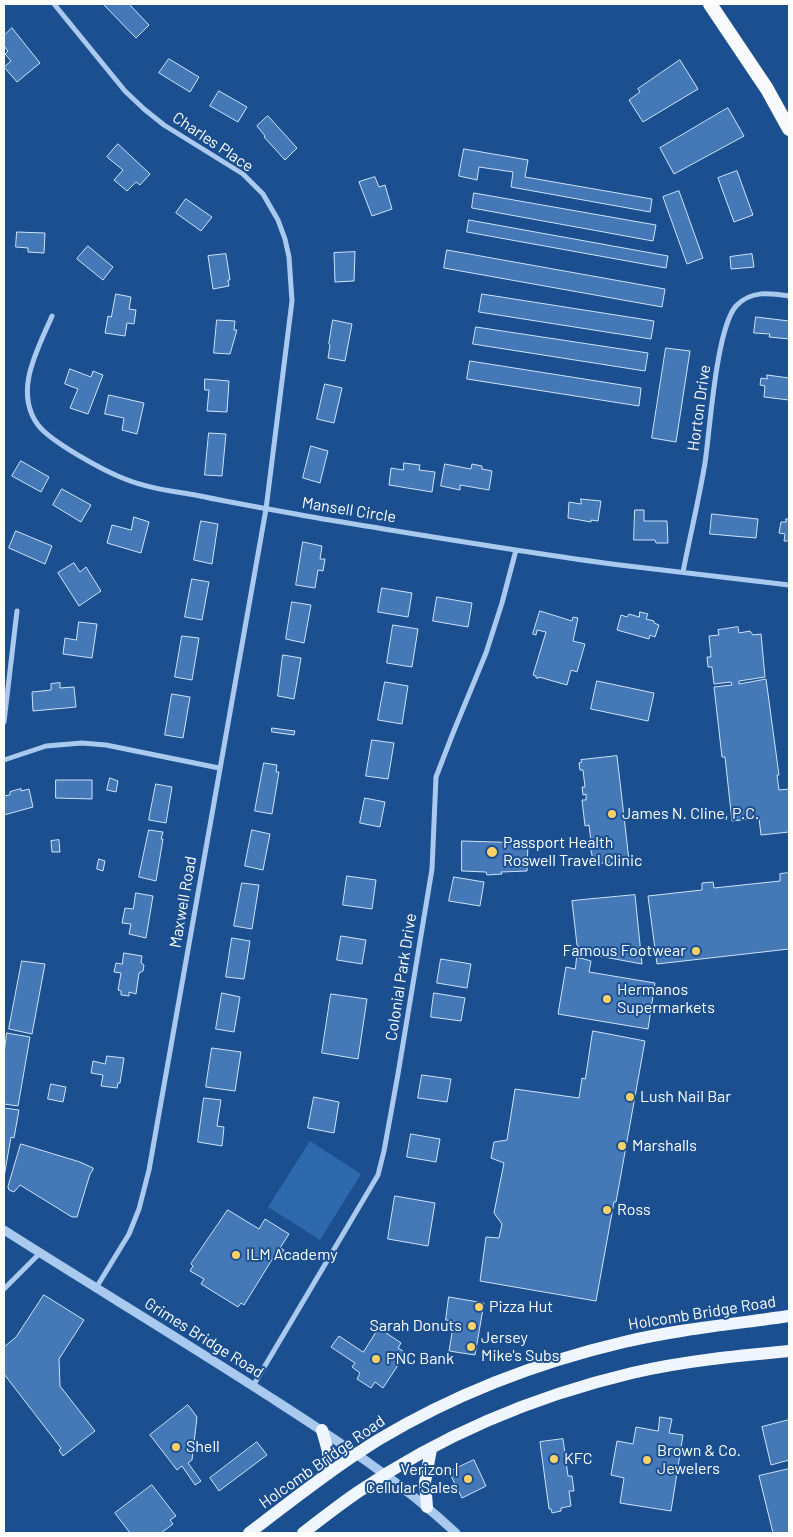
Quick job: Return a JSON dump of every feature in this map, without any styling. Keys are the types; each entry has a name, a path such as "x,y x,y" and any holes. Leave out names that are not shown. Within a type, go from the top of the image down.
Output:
{"highway":[{"path":"710,4 767,88 789,129"}],"main road":[{"name":"Holcomb Bridge Road","path":"249,1533 358,1453 448,1403 495,1383 562,1360 624,1342 670,1332 789,1316"},
{"path":"303,1533 386,1474 431,1449 502,1415 597,1382 676,1365 789,1351"},
{"path":"322,1430 328,1451 328,1474"},
{"path":"427,1507 425,1479 431,1449"}],"street":[{"name":"Charles Place","path":"54,4 125,91 164,125 243,174 263,194 278,220 290,257 292,301 266,509"},
{"name":"Horton Drive","path":"683,572 704,465 720,349 732,312 736,306 756,294 767,292 789,296"},
{"name":"Mansell Circle","path":"52,316 29,373 26,389 31,413 37,424 55,441 108,472 127,480 266,509 516,550 620,565 789,585"},
{"name":"Maxwell Road","path":"96,1288 129,1234 139,1209 149,1170 266,509"},
{"name":"Colonial Park Drive","path":"253,1386 378,1175 398,1074 432,869 436,777 486,653 516,550"},
{"path":"4,722 17,611"},
{"path":"4,760 46,746 82,743 106,745 219,768"},
{"name":"Grimes Bridge Road","path":"4,1230 358,1453 427,1507 456,1533"},
{"path":"4,1289 40,1253"}],"shaded area":[{"path":"310,1141 361,1174 320,1240 268,1207"}],"building":[{"path":"105,4 129,4 149,25 136,38"},
{"path":"12,28 40,63 17,82 4,67 11,61 5,54 8,51 4,46 4,36"},
{"path":"169,59 199,77 190,92 159,73"},
{"path":"680,60 698,89 643,122 629,100 640,92 638,89"},
{"path":"219,91 247,107 238,122 210,106"},
{"path":"728,108 744,136 674,174 660,148"},
{"path":"268,116 297,148 285,160 264,137 257,126"},
{"path":"118,144 150,174 140,185 136,182 127,191 114,180 123,170 107,157"},
{"path":"464,149 528,160 525,177 652,199 650,212 511,187 513,172 479,167 477,180 459,176"},
{"path":"737,171 753,215 734,222 718,178"},
{"path":"375,177 379,187 385,185 392,209 372,216 359,182"},
{"path":"679,191 703,258 687,264 663,197"},
{"path":"474,193 656,225 653,241 472,208"},
{"path":"186,199 212,217 201,231 176,213"},
{"path":"469,220 668,256 666,268 467,232"},
{"path":"17,232 45,233 44,253 28,252 28,248 16,247"},
{"path":"88,246 113,267 103,280 77,259"},
{"path":"447,250 665,289 662,307 444,268"},
{"path":"355,252 354,281 335,282 334,253"},
{"path":"226,254 230,280 228,280 229,286 213,289 208,256"},
{"path":"752,254 754,267 731,269 730,257"},
{"path":"116,294 131,297 129,309 136,310 134,324 127,323 125,336 105,333 108,316 111,317"},
{"path":"482,294 654,321 651,339 479,312"},
{"path":"756,317 789,321 789,339 769,337 770,334 754,333"},
{"path":"217,320 235,321 234,330 237,330 230,354 214,353"},
{"path":"333,320 352,324 345,361 328,358"},
{"path":"476,327 648,353 645,371 473,344"},
{"path":"666,348 690,351 676,442 652,438"},
{"path":"470,361 641,388 639,406 467,379"},
{"path":"70,369 91,377 93,371 103,375 88,414 70,408 78,389 65,384"},
{"path":"767,375 789,378 789,400 764,397 765,386 760,385 761,378 767,379"},
{"path":"205,379 229,381 227,412 207,411 209,390 205,390"},
{"path":"325,384 342,388 334,423 317,419"},
{"path":"109,395 144,403 137,434 122,430 124,418 105,414"},
{"path":"209,433 226,434 222,476 205,475"},
{"path":"311,446 328,451 320,483 303,478"},
{"path":"21,461 49,477 41,492 12,476"},
{"path":"404,463 420,465 419,470 435,472 432,492 389,485 391,468 403,470"},
{"path":"445,464 471,469 472,464 492,471 489,490 460,485 460,490 441,486"},
{"path":"62,489 91,505 81,522 53,505"},
{"path":"581,499 601,501 598,521 591,520 591,522 568,518 569,502 581,504"},
{"path":"635,510 644,510 644,521 667,521 668,543 656,543 655,540 634,540"},
{"path":"712,514 758,519 756,538 710,534"},
{"path":"134,517 149,522 141,553 107,543 112,525 131,530"},
{"path":"786,519 789,519 789,541 784,541 785,534 779,533 781,522 786,522"},
{"path":"201,521 218,524 212,564 194,560"},
{"path":"16,531 52,546 45,564 9,548"},
{"path":"303,542 322,546 320,559 325,559 323,571 318,570 315,588 296,585"},
{"path":"74,563 80,572 86,567 101,591 79,606 58,573"},
{"path":"192,579 209,582 202,620 185,617"},
{"path":"382,588 412,593 408,617 378,612"},
{"path":"437,597 472,603 468,627 433,621"},
{"path":"292,602 311,605 304,643 286,639"},
{"path":"540,611 572,621 573,617 578,618 573,641 585,644 577,672 571,670 567,685 539,677 536,678 533,675 546,632 537,630 536,635 533,634"},
{"path":"640,612 648,614 646,619 654,621 654,623 659,625 655,637 650,635 649,639 617,630 621,615 627,617 629,614 639,617"},
{"path":"79,622 97,624 92,658 63,654 65,638 76,640"},
{"path":"393,625 418,629 412,667 387,663"},
{"path":"738,627 739,633 750,631 753,635 761,634 765,677 739,681 739,684 766,679 779,775 777,775 779,790 789,789 789,832 761,835 759,818 732,821 725,757 722,757 714,687 732,685 731,682 714,684 712,667 708,667 707,657 711,657 709,636 719,635 718,630"},
{"path":"182,636 199,638 192,680 175,677"},
{"path":"283,655 301,658 294,699 278,696"},
{"path":"597,681 654,693 648,721 591,709"},
{"path":"385,682 408,686 402,724 378,720"},
{"path":"60,683 60,688 74,687 76,707 33,711 32,692 51,690 51,684"},
{"path":"172,694 190,697 183,738 165,735"},
{"path":"272,728 295,731 294,735 272,732"},
{"path":"372,740 394,743 388,779 366,776"},
{"path":"617,756 629,860 594,864 589,842 591,842 589,825 585,826 582,800 586,800 586,794 583,795 582,787 585,787 583,770 580,770 579,763 582,762 581,760"},
{"path":"264,763 277,765 276,772 279,772 272,814 255,811"},
{"path":"110,778 118,781 116,792 107,790"},
{"path":"56,780 92,780 92,799 56,798"},
{"path":"156,784 172,787 166,823 149,820"},
{"path":"21,789 21,791 29,789 33,807 4,815 4,796"},
{"path":"365,798 385,802 380,827 360,823"},
{"path":"149,830 163,832 156,881 139,877"},
{"path":"252,830 270,834 263,870 245,866"},
{"path":"59,840 60,852 52,852 51,841"},
{"path":"462,841 528,843 527,871 501,872 502,874 487,875 486,872 462,871"},
{"path":"99,859 105,861 103,871 97,869"},
{"path":"789,873 789,949 657,964 648,896 702,890 702,883 713,882 714,888 780,881 780,874"},
{"path":"347,876 376,880 372,909 343,905"},
{"path":"454,877 484,882 480,906 449,901"},
{"path":"242,883 259,885 252,929 234,926"},
{"path":"136,893 153,896 146,938 129,934 131,924 122,923 125,908 133,909"},
{"path":"635,895 642,964 588,954 577,945 572,901"},
{"path":"341,936 366,940 362,964 337,960"},
{"path":"232,938 250,941 244,979 226,977"},
{"path":"124,953 142,956 141,963 144,965 143,971 139,973 136,994 129,992 129,996 121,995 121,991 118,990 121,973 114,972 116,963 122,964"},
{"name":"Hermanos Supermarkets","path":"577,957 591,961 589,972 655,983 648,1029 558,1014 566,967 575,969"},
{"path":"441,959 471,964 467,988 437,983"},
{"path":"22,961 45,964 32,1034 9,1029"},
{"path":"222,993 240,997 234,1032 216,1029"},
{"path":"434,993 465,998 461,1021 431,1017"},
{"path":"331,994 367,999 358,1059 322,1053"},
{"path":"593,1031 645,1041 596,1301 480,1281 486,1237 499,1238 502,1224 494,1213 504,1163 491,1158 494,1142 507,1140 515,1089 579,1098 582,1078 585,1079"},
{"path":"7,1033 30,1037 18,1106 4,1104 4,1054"},
{"path":"212,1048 241,1052 235,1091 206,1087"},
{"path":"107,1056 124,1058 120,1083 118,1083 117,1088 101,1086 103,1075 91,1073 93,1061 105,1064"},
{"path":"422,1075 451,1079 447,1102 418,1098"},
{"path":"51,1084 66,1087 63,1102 48,1099"},
{"path":"314,1097 339,1102 334,1133 308,1128"},
{"path":"204,1098 221,1100 217,1126 224,1127 222,1146 198,1142"},
{"path":"4,1108 19,1110 14,1138 11,1137 4,1177"},
{"path":"411,1134 440,1139 436,1162 407,1157"},
{"path":"21,1144 80,1162 93,1168 77,1217 72,1217 20,1185 14,1192 9,1190 8,1187"},
{"path":"395,1196 435,1203 428,1246 388,1239"},
{"path":"228,1210 259,1229 265,1219 289,1234 280,1248 284,1250 277,1260 273,1258 244,1305 241,1303 238,1307 201,1284 204,1279 190,1271 193,1266 191,1264"},
{"path":"44,1295 84,1320 59,1359 60,1386 95,1431 63,1456 59,1450 61,1448 4,1374 4,1347 16,1337"},
{"path":"449,1297 484,1303 475,1355 449,1351 454,1321 446,1320"},
{"name":"PNC Bank","path":"379,1328 401,1343 398,1348 406,1353 383,1388 375,1382 371,1388 357,1379 360,1373 352,1367 355,1363 331,1347 339,1336 363,1352"},
{"name":"Shell","path":"188,1405 197,1417 192,1460 188,1463 201,1481 195,1485 182,1466 177,1470 150,1435"},
{"name":"Brown & Co. Jewelers","path":"660,1417 672,1419 669,1433 683,1435 671,1511 620,1503 624,1478 611,1475 617,1441 633,1444 636,1427 658,1431"},
{"path":"789,1420 789,1460 771,1465 762,1427"},
{"name":"KFC","path":"563,1439 568,1476 572,1476 574,1491 569,1491 571,1506 561,1508 561,1511 552,1513 551,1509 549,1509 540,1442"},
{"name":"Shell","path":"257,1442 267,1455 219,1491 210,1478"},
{"name":"Verizon | Cellular Sales","path":"474,1460 486,1486 462,1498 449,1472"},
{"path":"789,1469 789,1533 773,1533 759,1476"},
{"path":"152,1485 176,1516 170,1520 173,1524 161,1533 130,1533 115,1513"}],"place":[{"name":"James N. Cline, P.C.","path":"612,814"},
{"name":"Passport Health Roswell Travel Clinic","path":"492,852"},
{"name":"Famous Footwear","path":"696,951"},
{"name":"Hermanos Supermarkets","path":"607,999"},
{"name":"Lush Nail Bar","path":"630,1097"},
{"name":"Marshalls","path":"622,1146"},
{"name":"Ross","path":"607,1210"},
{"name":"ILM Academy","path":"236,1255"},
{"name":"Pizza Hut","path":"479,1307"},
{"name":"Sarah Donuts","path":"472,1326"},
{"name":"Jersey Mike's Subs","path":"471,1347"},
{"name":"PNC Bank","path":"376,1359"},
{"name":"Shell","path":"176,1447"},
{"name":"KFC","path":"554,1459"},
{"name":"Brown & Co. Jewelers","path":"647,1460"},
{"name":"Verizon | Cellular Sales","path":"468,1479"}]}
